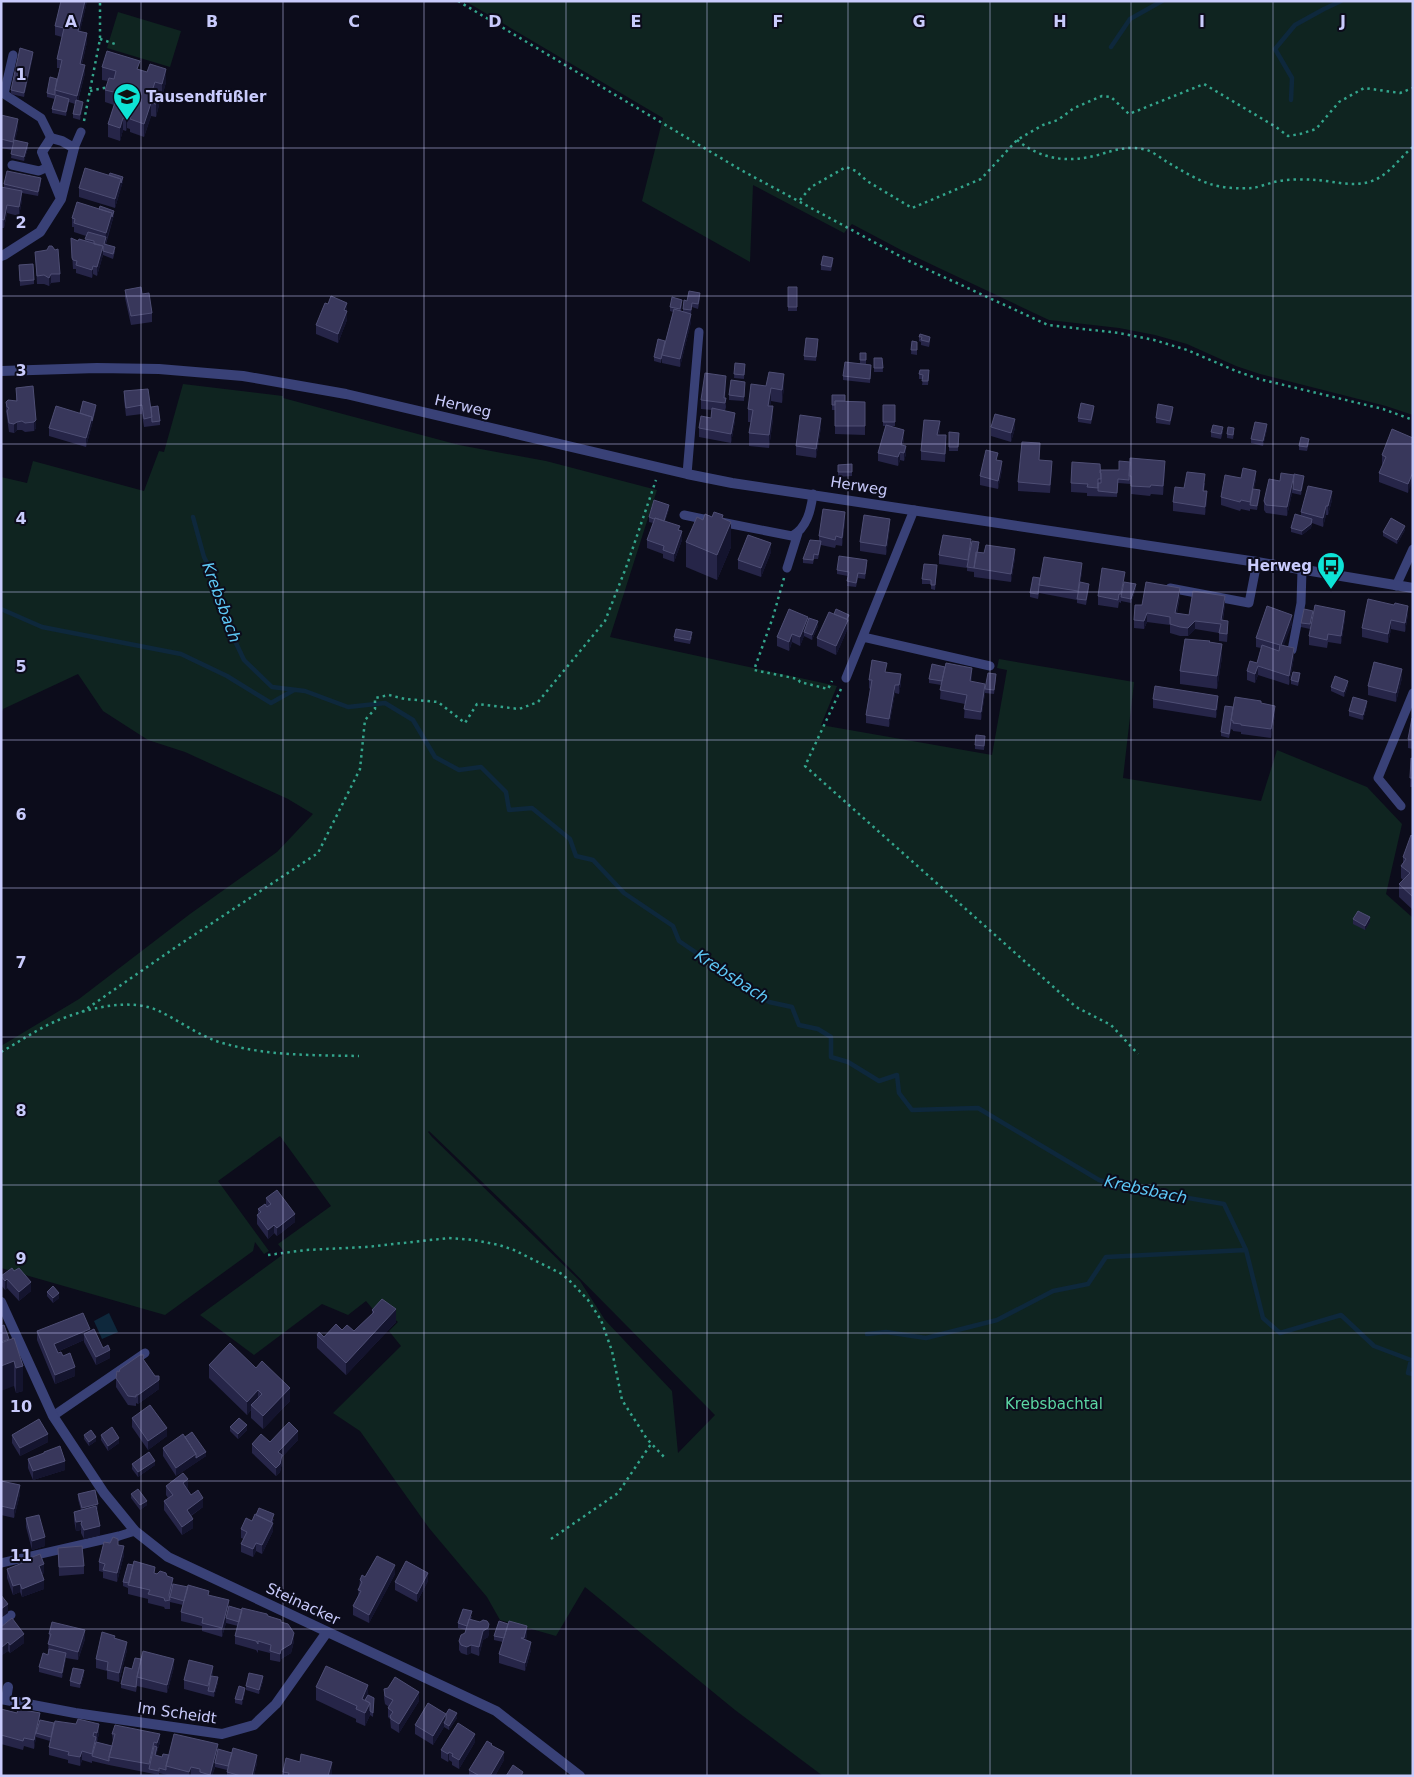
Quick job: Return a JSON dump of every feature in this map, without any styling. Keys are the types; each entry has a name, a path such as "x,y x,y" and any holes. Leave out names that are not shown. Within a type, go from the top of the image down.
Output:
{"street":[{"path":"1,256 40,232 61,199 74,148 62,141 51,138 42,152 61,199"},
{"name":"Herweg","path":"1,371 97,368 159,369 243,376 346,394 660,468 732,483 1257,562 1413,588"},
{"name":"Steinacker","path":"1,1302 53,1416 104,1493 135,1531 168,1557 496,1711 580,1776"},
{"name":"Im Scheidt","path":"8,1687 4,1700 84,1714 222,1734 254,1725 276,1704 327,1632"}],"lane":[{"path":"13,55 4,94 41,118 51,138"},
{"path":"74,148 82,132"},
{"path":"12,165 39,171 48,167"},
{"path":"687,474 699,332"},
{"path":"787,568 798,532 806,521 812,505 813,494"},
{"path":"846,678 914,510"},
{"path":"684,516 792,536 798,532"},
{"path":"1396,586 1413,549"},
{"path":"1162,587 1249,603 1257,562"},
{"path":"1292,650 1301,604 1302,570"},
{"path":"863,637 990,666"},
{"path":"1401,806 1378,778 1413,692"},
{"path":"53,1416 144,1353"},
{"path":"2,1563 135,1531"},
{"path":"1,1623 11,1615"}],"path":[{"path":"82,132 100,39 100,1"},
{"path":"458,1 741,170 800,200 909,261 1048,325 1119,333 1154,340 1187,350 1260,379 1383,409 1413,420"},
{"path":"100,39 115,44"},
{"path":"800,200 811,187 846,166 912,208 981,179 1017,140 1043,124 1058,120 1074,108 1102,96 1111,97 1128,114 1204,84 1288,136 1316,129 1339,102 1364,88 1400,93 1413,88"},
{"path":"90,91 108,87 115,88"},
{"path":"1017,140 1026,147 1050,158 1070,160 1098,155 1121,148 1147,150 1185,173 1211,184 1252,188 1275,182 1300,180 1317,180 1336,184 1368,182 1389,171 1413,147"},
{"path":"82,1012 318,852 360,769 365,720 375,709 375,698 389,695 405,699 438,702 465,723 478,704 520,709 538,702 604,621 627,565 660,468"},
{"path":"787,568 773,617 754,670 798,679 800,682 828,689 832,681"},
{"path":"846,678 805,766 1076,1007 1111,1025 1138,1054"},
{"path":"1,1052 54,1022 82,1012 118,1005 135,1004 161,1012 223,1044 248,1050 358,1056"},
{"path":"268,1255 448,1238 474,1240 499,1245 514,1250 562,1274 588,1300 601,1320 612,1351 622,1400 651,1443 666,1459"},
{"path":"550,1539 618,1493 651,1443"}],"green space":[{"path":"465,1 1413,1 1413,415 1386,406 1260,374 1236,366 1187,344 1155,335 1119,328 1049,320 903,251 852,224 844,233 753,185 750,262 642,201 663,118"},
{"path":"118,12 181,31 170,67 107,48"},
{"name":"Krebsbachtal","path":"183,384 283,396 283,398 459,445 546,461 657,490 610,637 837,686 821,725 992,755 1007,670 997,668 999,659 1134,682 1123,778 1261,801 1277,750 1367,787 1402,824 1386,894 1413,918 1413,1776 823,1776 735,1710 585,1587 556,1636 500,1620 487,1597 429,1528 360,1431 333,1413 401,1346 389,1331 398,1322 391,1316 377,1314 366,1301 348,1315 322,1304 254,1355 200,1315 285,1253 278,1244 331,1206 280,1136 218,1181 269,1251 264,1254 255,1242 253,1251 165,1315 1,1268 1,1046 79,999 190,914 277,852 313,814 288,799 185,752 148,740 103,711 78,674 3,709 1,714 1,477 27,483 33,461 144,491 159,451 164,452","holes":["428,1132 532,1230 715,1415 678,1453 672,1391 605,1320 580,1281"]}],"water":[{"path":"109,1313 118,1332 102,1339 94,1321"}],"building":[{"path":"61,1 85,1 78,31 87,33 80,64 85,65 77,96 55,90 62,60 57,59 64,28 55,26"},
{"path":"20,48 33,52 24,93 11,90"},
{"path":"107,51 140,61 137,69 147,72 150,64 166,69 162,84 155,82 152,91 159,93 156,104 151,103 144,124 130,119 131,116 127,115 126,118 123,118 120,128 108,124 118,93 105,90 109,78 114,79 116,71 102,67"},
{"path":"50,77 57,79 55,95 47,93"},
{"path":"56,95 69,99 66,112 52,109"},
{"path":"76,100 83,102 80,115 73,114"},
{"path":"1,115 18,119 13,142 1,139"},
{"path":"14,140 28,143 24,157 11,154"},
{"path":"85,168 121,179 115,199 79,188"},
{"path":"7,171 41,178 38,192 4,184"},
{"path":"110,173 123,177 121,183 121,179 109,175"},
{"path":"1,187 22,191 19,207 7,205 4,220 1,219"},
{"path":"77,202 112,213 106,233 74,223 75,219 72,218"},
{"path":"100,206 114,211 112,217 112,213 99,209"},
{"path":"88,232 106,237 104,244 115,247 113,254 103,251 103,246 94,244 94,241 85,239"},
{"path":"71,238 103,246 97,267 93,266 92,270 76,265 77,261 72,258"},
{"path":"49,246 52,246 55,250 58,249 60,274 51,274 49,278 44,275 37,276 35,252 47,250"},
{"path":"823,256 833,258 831,267 821,265"},
{"path":"33,264 34,280 20,281 19,265"},
{"path":"141,287 142,294 149,293 152,313 131,316 125,290"},
{"path":"788,287 797,287 797,307 788,307"},
{"path":"689,291 700,293 698,304 692,303 691,310 683,309 684,300 687,301"},
{"path":"331,296 347,303 344,310 347,311 338,334 316,325 325,303 328,304"},
{"path":"672,297 682,300 680,309 670,307"},
{"path":"674,309 691,314 680,359 662,355"},
{"path":"920,334 930,337 929,342 921,340"},
{"path":"806,338 818,339 816,357 804,356"},
{"path":"658,339 665,341 661,359 654,357"},
{"path":"912,341 917,342 917,350 911,350"},
{"path":"860,353 866,353 866,360 860,360"},
{"path":"874,358 882,358 883,368 874,368"},
{"path":"845,362 871,365 870,379 843,376"},
{"path":"735,363 745,364 744,375 734,374"},
{"path":"920,370 929,370 928,381 922,381 923,375 919,374"},
{"path":"769,372 784,374 782,390 771,388 768,406 773,406 769,435 749,433 753,410 748,409 751,384 766,386"},
{"path":"705,373 726,376 725,403 701,400"},
{"path":"731,380 745,382 744,397 729,395"},
{"path":"33,386 36,420 25,423 22,421 14,424 9,423 7,411 9,408 6,402 8,400 17,401 16,388"},
{"path":"148,389 152,417 144,419 142,405 126,408 124,391"},
{"path":"832,395 845,395 845,401 835,401 835,405 832,405"},
{"path":"83,401 96,405 92,421 92,417 80,413"},
{"path":"835,401 865,402 865,426 835,426"},
{"path":"1081,403 1094,406 1091,420 1078,418"},
{"path":"1158,404 1173,407 1170,421 1156,418"},
{"path":"883,405 895,405 895,422 883,422"},
{"path":"56,406 92,417 86,438 49,428"},
{"path":"158,406 160,421 152,422 151,407"},
{"path":"712,408 735,413 731,434 699,428 701,416 711,418"},
{"path":"995,414 1015,419 1011,433 991,427"},
{"path":"800,415 821,418 816,449 796,446"},
{"path":"924,420 940,421 937,435 946,435 945,454 921,451"},
{"path":"1255,422 1267,424 1263,441 1251,439"},
{"path":"886,425 904,430 901,445 906,446 904,453 900,452 898,457 878,453"},
{"path":"1213,425 1223,427 1221,434 1211,432"},
{"path":"1228,427 1234,428 1233,435 1227,434"},
{"path":"1392,429 1413,438 1413,472 1408,484 1379,473 1386,457 1382,455"},
{"path":"949,432 959,433 958,447 949,447"},
{"path":"1301,437 1309,439 1307,447 1299,446"},
{"path":"1022,442 1040,443 1039,460 1052,461 1050,485 1018,482"},
{"path":"986,450 998,453 996,460 1002,461 998,481 980,476"},
{"path":"1130,458 1165,461 1163,486 1131,486 1131,476 1129,476"},
{"path":"1119,461 1130,462 1129,480 1118,479 1117,493 1098,491 1098,483 1101,483 1100,470 1119,470"},
{"path":"1072,462 1100,464 1101,479 1098,479 1098,488 1087,487 1088,484 1071,483"},
{"path":"852,464 852,472 838,472 838,465"},
{"path":"1243,468 1256,471 1250,502 1241,500 1240,502 1221,497 1225,475 1241,478"},
{"path":"1187,472 1205,474 1203,491 1207,491 1205,507 1173,502 1175,487 1184,488"},
{"path":"1281,473 1294,475 1287,507 1266,505 1264,501 1269,479 1280,481"},
{"path":"1294,474 1304,476 1301,491 1293,489"},
{"path":"1308,486 1332,491 1323,518 1301,512"},
{"path":"1253,489 1260,490 1257,506 1250,505"},
{"path":"654,500 669,505 664,521 649,517"},
{"path":"823,509 845,512 842,538 836,536 835,540 819,536"},
{"path":"714,512 723,515 722,518 731,522 717,555 686,542 697,517 703,520 705,514 712,517"},
{"path":"1295,514 1312,519 1311,524 1302,531 1291,528"},
{"path":"864,515 890,519 886,546 860,542"},
{"path":"655,518 680,526 678,530 682,531 674,554 663,550 664,546 647,540"},
{"path":"1391,518 1405,526 1397,540 1383,532"},
{"path":"748,535 771,543 761,568 738,560"},
{"path":"943,535 971,539 968,560 939,555"},
{"path":"810,540 821,541 818,555 814,554 813,560 803,559"},
{"path":"972,541 979,542 974,568 967,567"},
{"path":"986,545 1015,549 1011,574 974,568 976,552 984,553"},
{"path":"839,556 867,560 865,574 858,573 856,583 847,581 849,572 837,570"},
{"path":"1044,557 1082,563 1078,591 1039,585"},
{"path":"924,564 937,565 935,585 931,585 931,580 922,579"},
{"path":"1102,568 1125,572 1118,600 1098,596"},
{"path":"1033,577 1040,578 1038,594 1030,593"},
{"path":"1080,582 1089,584 1086,600 1077,599"},
{"path":"1124,582 1136,584 1131,599 1121,597"},
{"path":"1146,582 1180,588 1175,613 1189,615 1193,591 1225,596 1221,620 1228,621 1227,634 1219,633 1221,624 1195,621 1188,628 1180,627 1170,624 1170,617 1147,613 1144,621 1134,620 1135,605 1142,605"},
{"path":"1368,599 1408,606 1405,623 1391,620 1388,634 1362,628"},
{"path":"1315,605 1345,611 1341,636 1328,634 1327,640 1309,636"},
{"path":"1267,606 1292,615 1281,645 1294,648 1289,676 1258,666 1255,674 1247,671 1250,661 1257,663 1262,645 1279,651 1280,645 1256,638"},
{"path":"789,609 808,617 800,637 792,634 789,642 777,637"},
{"path":"836,609 849,615 847,619 834,614"},
{"path":"1304,609 1313,611 1310,624 1301,623"},
{"path":"829,612 848,620 836,646 817,638"},
{"path":"809,618 818,621 812,635 804,632"},
{"path":"676,629 692,632 690,640 674,637"},
{"path":"1185,639 1222,644 1217,676 1180,671"},
{"path":"872,660 887,663 885,672 901,674 899,685 895,685 889,719 866,715 872,680 869,680"},
{"path":"1374,662 1402,669 1396,693 1368,686"},
{"path":"946,663 972,668 970,681 985,684 981,712 964,709 967,695 940,690"},
{"path":"932,664 945,667 942,681 929,679"},
{"path":"1293,672 1300,673 1298,682 1291,680"},
{"path":"988,673 996,674 994,690 985,689"},
{"path":"1335,676 1348,681 1344,692 1331,687"},
{"path":"1155,686 1218,696 1216,710 1153,699"},
{"path":"1235,697 1261,701 1261,703 1275,706 1271,729 1233,723 1231,720"},
{"path":"1353,697 1367,701 1363,715 1349,711"},
{"path":"1225,706 1233,707 1229,734 1221,732"},
{"path":"1413,718 1413,740 1408,739"},
{"path":"976,735 985,736 984,746 975,745"},
{"path":"1411,758 1413,759 1413,778 1410,778"},
{"path":"1411,835 1413,837 1413,897 1399,884 1410,873 1401,866 1406,859 1403,857"},
{"path":"1358,911 1370,917 1365,926 1353,919"},
{"path":"277,1190 295,1214 277,1228 274,1225 268,1230 257,1215 261,1212 258,1209 265,1204 267,1207 271,1204 266,1198"},
{"path":"12,1268 14,1271 19,1268 31,1282 19,1292 7,1279 5,1281 1,1276"},
{"path":"53,1286 59,1293 53,1298 47,1292"},
{"path":"382,1299 396,1309 346,1363 317,1335 319,1332 324,1337 336,1324 342,1330 347,1325 354,1331 374,1312 372,1310"},
{"path":"83,1313 90,1329 54,1344 58,1353 61,1352 63,1356 70,1353 75,1367 55,1375 37,1331"},
{"path":"4,1325 9,1339 1,1342 1,1326"},
{"path":"94,1329 103,1348 108,1345 110,1350 96,1357 84,1334"},
{"path":"14,1338 23,1366 16,1368 14,1361 1,1366 1,1343"},
{"path":"230,1343 256,1368 262,1361 290,1388 263,1416 251,1405 262,1394 258,1390 247,1402 209,1365"},
{"path":"140,1355 144,1355 143,1359 155,1376 159,1376 159,1380 136,1395 136,1397 128,1396 116,1378 117,1371 119,1372 120,1369"},
{"path":"150,1405 167,1428 148,1441 132,1418"},
{"path":"239,1418 247,1425 238,1434 230,1427"},
{"path":"39,1419 48,1434 20,1448 12,1435"},
{"path":"289,1422 298,1431 278,1452 282,1455 280,1464 276,1468 252,1444 261,1434 270,1442"},
{"path":"112,1427 119,1438 108,1446 101,1435"},
{"path":"91,1430 96,1437 89,1442 84,1435"},
{"path":"192,1432 206,1452 196,1458 196,1454 185,1437"},
{"path":"183,1434 196,1454 176,1468 163,1448"},
{"path":"60,1446 65,1461 33,1471 28,1459"},
{"path":"149,1452 155,1461 138,1472 132,1464"},
{"path":"183,1473 188,1479 183,1483 191,1495 198,1490 203,1498 187,1510 193,1519 182,1527 164,1501 173,1495 166,1486"},
{"path":"1,1481 20,1485 14,1509 1,1506"},
{"path":"138,1489 147,1501 140,1505 131,1494"},
{"path":"95,1490 98,1504 82,1508 78,1494"},
{"path":"96,1506 100,1526 84,1530 81,1524 82,1521 76,1522 74,1512"},
{"path":"259,1508 274,1514 271,1522 256,1515"},
{"path":"255,1514 273,1523 262,1545 256,1543 253,1549 241,1544 247,1532 241,1529 246,1518 252,1521"},
{"path":"39,1515 45,1537 32,1541 26,1518"},
{"path":"113,1537 118,1539 118,1545 124,1546 117,1573 103,1570 105,1564 99,1562 104,1542 110,1543"},
{"path":"82,1546 84,1566 59,1567 58,1548"},
{"path":"40,1554 44,1564 39,1566 44,1580 22,1589 20,1584 13,1586 7,1569"},
{"path":"377,1556 395,1565 369,1615 353,1606 361,1591 358,1590 362,1582 360,1580 362,1575 365,1577"},
{"path":"134,1561 155,1567 154,1573 157,1574 160,1571 173,1578 169,1595 170,1600 165,1601 164,1598 148,1594 150,1590 128,1585"},
{"path":"406,1561 428,1573 417,1594 395,1582"},
{"path":"128,1564 133,1565 129,1583 123,1582"},
{"path":"173,1584 188,1587 184,1601 170,1597"},
{"path":"188,1585 209,1591 208,1595 229,1600 222,1628 202,1623 203,1618 181,1612"},
{"path":"1,1595 8,1604 1,1609"},
{"path":"229,1606 242,1610 239,1622 226,1618"},
{"path":"242,1608 267,1614 288,1624 294,1633 291,1644 281,1650 280,1654 270,1651 271,1645 258,1641 258,1644 256,1641 235,1636"},
{"path":"463,1609 472,1611 467,1626 458,1623"},
{"path":"12,1618 24,1634 10,1645 8,1642 2,1647 1,1627"},
{"path":"469,1619 480,1622 483,1620 487,1621 489,1624 488,1628 483,1631 479,1647 471,1645 467,1647 461,1645 459,1641 461,1635 465,1633"},
{"path":"499,1621 508,1624 504,1638 494,1636"},
{"path":"509,1621 527,1626 524,1638 521,1638 531,1642 525,1663 499,1654"},
{"path":"52,1622 85,1630 78,1652 48,1644"},
{"path":"102,1632 127,1642 119,1673 107,1670 108,1662 96,1659"},
{"path":"49,1649 66,1653 62,1673 39,1667 43,1653 48,1655"},
{"path":"143,1651 174,1659 167,1685 137,1677"},
{"path":"135,1658 141,1659 136,1687 121,1684 125,1667 132,1669"},
{"path":"189,1660 213,1666 208,1686 184,1680"},
{"path":"326,1666 368,1685 362,1699 370,1703 365,1713 356,1709 357,1706 316,1687"},
{"path":"73,1668 84,1670 80,1684 70,1681"},
{"path":"249,1673 263,1676 259,1690 246,1686"},
{"path":"211,1676 218,1677 214,1692 208,1691"},
{"path":"395,1677 419,1692 399,1724 391,1719 390,1716 393,1712 388,1708 393,1700 385,1696 384,1689 388,1688"},
{"path":"239,1686 245,1688 242,1700 235,1699"},
{"path":"368,1695 374,1698 373,1713 370,1711 370,1703 365,1700"},
{"path":"428,1703 446,1714 433,1736 415,1725"},
{"path":"1,1709 17,1713 18,1709 40,1713 34,1740 24,1738 23,1741 1,1735"},
{"path":"449,1709 457,1713 449,1726 444,1723"},
{"path":"78,1719 99,1724 97,1733 94,1732 93,1736 96,1737 92,1754 82,1751 80,1757 68,1755 69,1752 49,1747 55,1721 76,1724"},
{"path":"40,1720 54,1723 51,1737 36,1733"},
{"path":"458,1723 475,1734 459,1760 452,1756 453,1754 449,1752 448,1754 441,1750"},
{"path":"115,1725 160,1734 157,1743 154,1742 149,1764 109,1757 115,1734 112,1734"},
{"path":"174,1734 218,1744 210,1775 200,1772 200,1769 191,1767 189,1772 166,1766"},
{"path":"487,1741 504,1752 490,1776 477,1776 469,1770"},
{"path":"96,1742 112,1746 109,1761 92,1756"},
{"path":"154,1746 157,1747 155,1755 162,1757 163,1754 169,1755 166,1770 159,1768 159,1771 149,1769"},
{"path":"233,1748 257,1755 252,1776 241,1776 227,1772"},
{"path":"218,1749 232,1753 228,1766 215,1763"},
{"path":"301,1754 332,1762 328,1776 288,1776 289,1773 283,1772 286,1758 300,1762"},
{"path":"513,1765 523,1772 521,1776 506,1776"}],"waterway":[{"path":"1111,47 1130,19 1162,1"},
{"path":"1291,100 1292,78 1275,49 1295,25 1341,1"},
{"name":"Krebsbach","path":"193,517 204,557 212,572 228,626 244,660 272,687 305,691 348,707 385,703 413,720 435,757 459,770 481,767 506,792 509,810 532,808 570,839 576,856 593,860 624,893 673,926 679,941 769,1002 792,1007 799,1025 818,1029 831,1037 831,1057 848,1062 879,1081 897,1075 899,1093 912,1110 978,1108 1099,1180 1122,1187 1224,1204 1246,1250 1263,1318 1280,1333 1341,1315 1374,1346 1411,1360 1408,1373 1413,1374"},
{"path":"1,609 42,627 181,654 227,676 271,703 294,690"},
{"path":"867,1334 886,1332 926,1338 997,1320 1053,1291 1088,1284 1106,1257 1246,1250"}],"place":[{"name":"Tausendfüßler","path":"127,121"},
{"name":"Herweg","path":"1331,590"}]}
